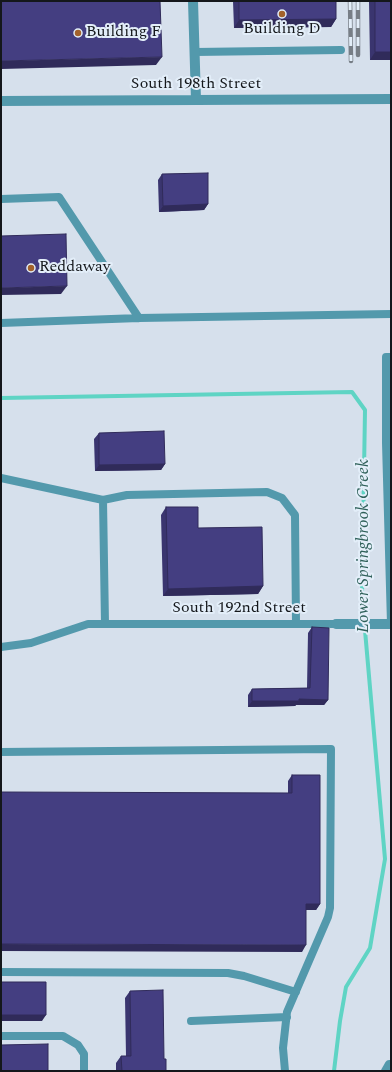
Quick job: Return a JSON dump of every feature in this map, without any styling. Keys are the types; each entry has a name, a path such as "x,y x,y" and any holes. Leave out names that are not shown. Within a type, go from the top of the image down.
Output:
{"street":[{"path":"193,1 196,100"},
{"name":"South 198th Street","path":"1,100 391,99"},
{"name":"South 192nd Street","path":"336,624 387,624"}],"lane":[{"path":"195,52 341,50"},
{"path":"1,199 59,198 139,318"},
{"path":"1,323 139,318 391,314"},
{"path":"387,624 386,443 389,395 386,356 391,356"},
{"path":"1,478 103,500 127,495 267,492 282,498 295,515 296,624"},
{"path":"103,500 105,624"},
{"name":"South 192nd Street","path":"1,647 31,643 88,624 336,624"},
{"path":"1,752 331,749 330,908 328,917 287,1012 283,1048 285,1071"},
{"path":"1,972 228,973 244,976 296,992"},
{"path":"192,1020 287,1018"},
{"path":"1,1036 63,1036 78,1045 84,1054 84,1071"},
{"path":"385,1071 389,1064 391,1064"}],"building":[{"name":"Building F","path":"1,1 160,1 162,57 1,61"},
{"name":"Building D","path":"239,1 336,1 336,19 239,20"},
{"path":"375,1 391,1 391,52 375,52"},
{"path":"208,173 208,204 163,206 162,174"},
{"name":"Reddaway","path":"66,234 67,286 1,288 1,236"},
{"path":"164,431 165,464 99,465 99,433"},
{"path":"166,507 198,507 198,528 262,527 263,586 168,589"},
{"path":"312,627 329,628 328,700 299,699 299,701 252,701 252,689 310,688"},
{"path":"292,775 320,775 320,904 306,904 306,945 1,944 1,792 292,793"},
{"path":"1,982 46,982 46,1015 1,1015"},
{"path":"163,990 164,1059 166,1059 166,1071 122,1071 121,1056 131,1056 130,991"},
{"path":"48,1044 48,1071 1,1071 1,1045"}],"waterway":[{"name":"Lower Springbrook Creek","path":"1,398 352,392 365,410 362,596 385,859 370,948 346,987 334,1071"}],"railway":[{"path":"350,1 351,61"},
{"path":"358,1 358,55"}],"place":[{"name":"Building D","path":"282,14"},
{"name":"Building F","path":"78,33"},
{"name":"Reddaway","path":"31,268"}]}
